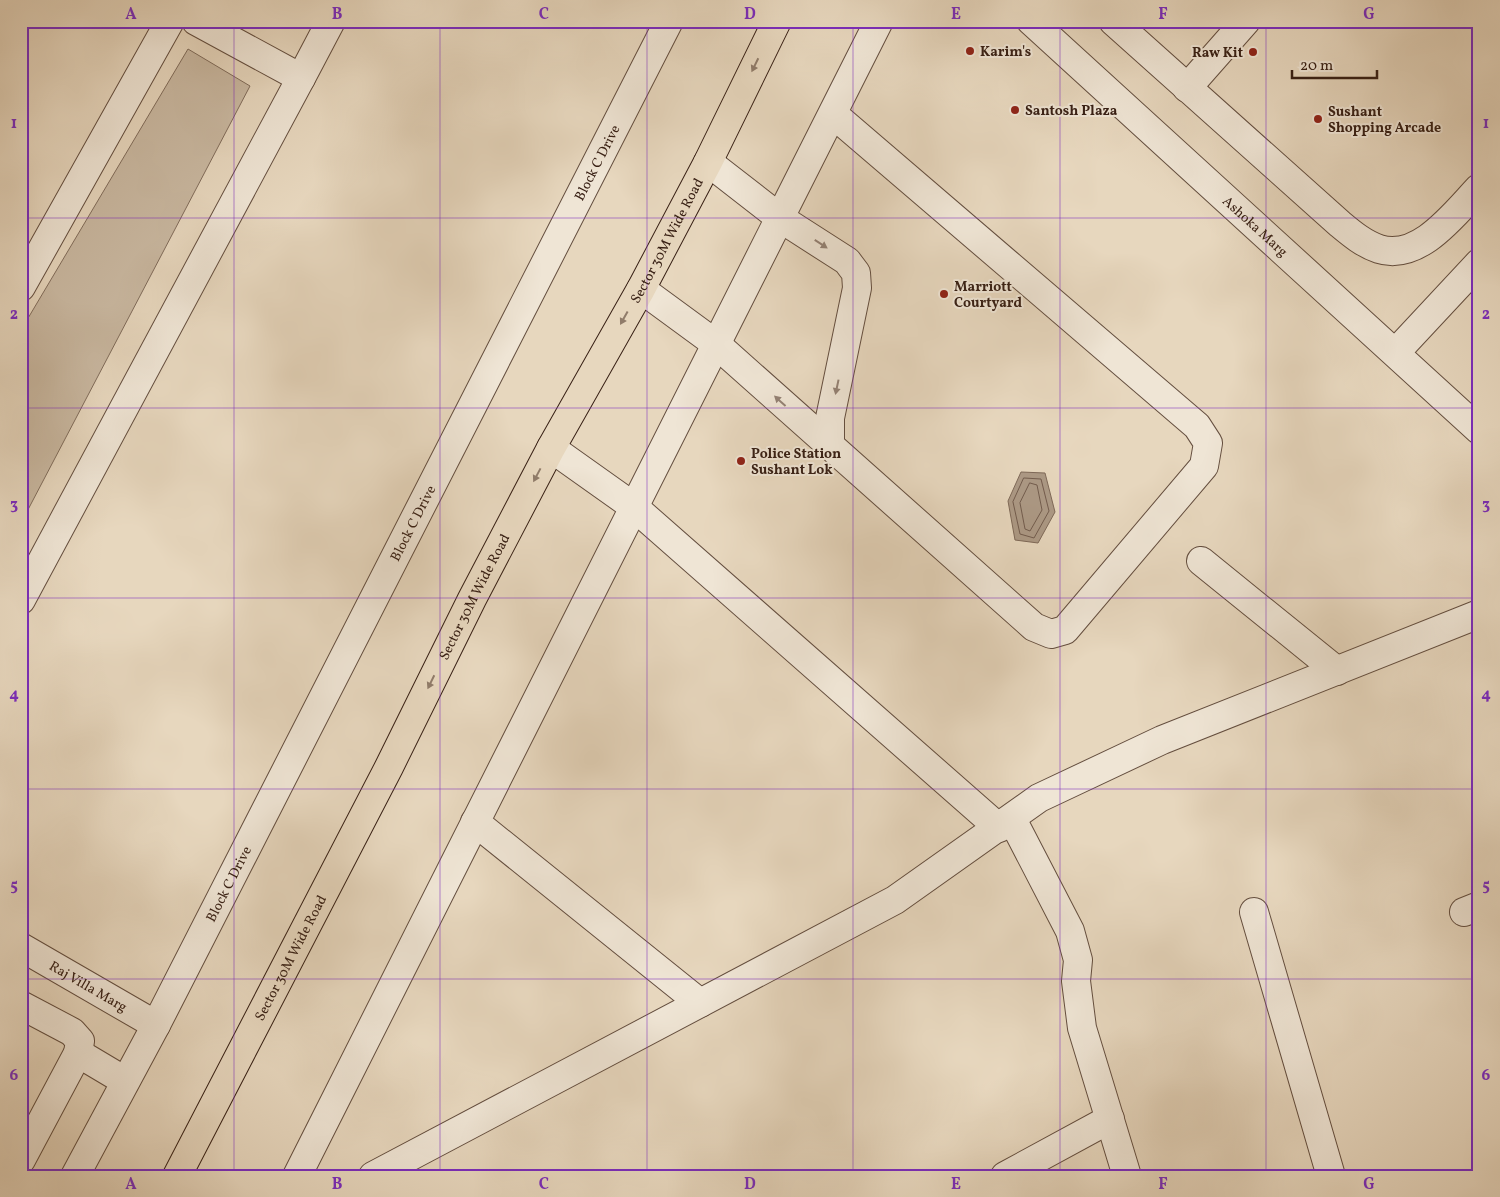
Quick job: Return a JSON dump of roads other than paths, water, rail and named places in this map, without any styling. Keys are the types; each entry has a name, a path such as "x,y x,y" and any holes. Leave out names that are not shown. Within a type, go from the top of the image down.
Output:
{"main road":[{"name":"Sector 30M Wide Road","path":"176,1176 389,767 472,599 551,448 641,289 708,162 777,21"}],"street":[{"path":"21,287 170,21"},
{"path":"196,21 301,78"},
{"path":"21,600 331,21"},
{"path":"297,1176 879,21"},
{"name":"Ashoka Marg","path":"1031,21 1396,352 1479,430"},
{"path":"1112,21 1340,224 1358,238 1380,250 1407,250 1433,236 1479,188"},
{"path":"1187,88 1246,21"},
{"name":"Block C Drive","path":"75,1176 156,1025 658,25"},
{"path":"641,289 716,344 1034,627 1051,634 1065,630 1204,466 1208,443 1197,426 833,114"},
{"path":"708,162 780,218 847,261 856,273 858,288 830,418 830,445"},
{"path":"1396,352 1479,263"},
{"path":"551,448 634,507 1006,823 1070,931 1078,960 1076,981 1082,1028 1127,1176"},
{"path":"1201,561 1337,671"},
{"path":"372,1176 895,900 1039,798 1162,740 1479,614"},
{"path":"475,822 700,1003"},
{"path":"1254,912 1331,1176"},
{"name":"Raj Villa Marg","path":"21,947 156,1025"},
{"path":"21,1005 72,1032 80,1042 78,1053 21,1160"},
{"path":"78,1053 125,1081"},
{"path":"1005,1176 1110,1120"}],"water":[{"path":"1021,472 1045,473 1055,512 1038,543 1015,540 1008,501"}],"place":[{"name":"Karim's","path":"970,51"},
{"name":"Raw Kit","path":"1253,52"},
{"name":"Santosh Plaza","path":"1015,110"},
{"name":"Sushant Shopping Arcade","path":"1318,119"},
{"name":"Marriott Courtyard","path":"944,294"},
{"name":"Police Station Sushant Lok","path":"741,461"}]}
